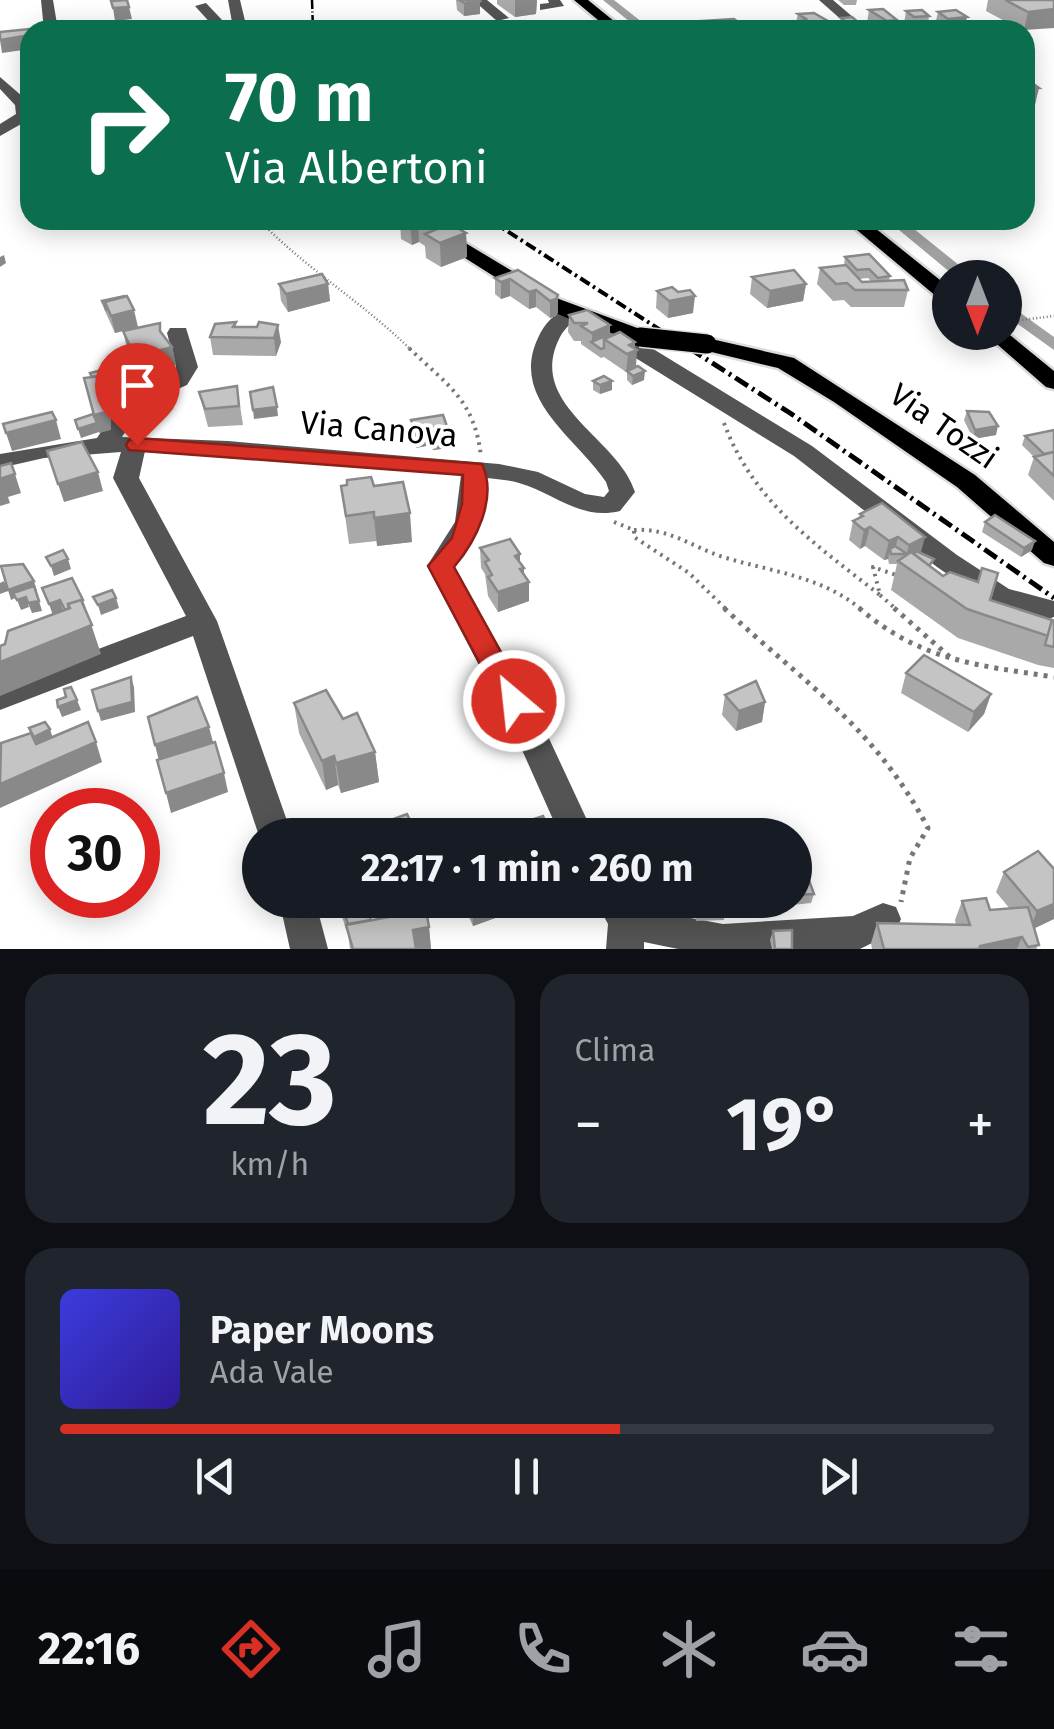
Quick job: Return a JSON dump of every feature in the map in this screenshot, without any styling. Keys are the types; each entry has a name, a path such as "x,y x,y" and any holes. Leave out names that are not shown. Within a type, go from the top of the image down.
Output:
{"main road":[{"path":"580,0 605,20"},
{"name":"Via Tozzi","path":"431,230 606,330 707,344 786,364 966,480 1054,557"},
{"path":"866,230 932,283"},
{"path":"1014,350 1054,382"}],"street":[{"path":"479,0 502,18"},
{"path":"825,0 850,20"},
{"path":"838,20 847,18"},
{"path":"0,81 20,101"},
{"path":"571,313 549,329 538,374 544,393 619,482 619,499 611,505 594,506"},
{"path":"105,444 134,399 178,380 187,368 178,333"},
{"path":"634,336 642,352 803,451 921,542 1000,596 1048,609"},
{"name":"Via Canova","path":"0,461 34,451 105,444 474,469 522,475 594,506"},
{"path":"137,445 128,459 126,478 203,621 269,818"},
{"path":"474,469 474,504 463,541 441,566 530,732 569,818"},
{"path":"0,698 203,621"},
{"path":"301,918 309,949"},
{"path":"621,924 724,941 858,933 883,918"}],"path":[{"path":"269,230 294,255 388,327 463,401 478,424 483,452 474,469"},
{"path":"1022,319 1054,316"},
{"path":"718,396 730,446 764,502 956,662"},
{"path":"594,506 605,519 634,530 640,527 677,534 721,556 815,581 851,602 890,635 956,662 1054,677"},
{"path":"634,530 642,545 702,583 730,612 830,695 865,730 909,791 928,828 910,858 900,904 883,918"},
{"path":"880,595 873,568 903,578"}],"building":[{"path":"127,0 129,7 113,8 111,1"},
{"path":"1005,0 1054,0 1054,9 1028,12"},
{"path":"883,9 897,20 885,20 869,10"},
{"path":"922,10 929,16 914,17 906,11"},
{"path":"956,10 967,17 948,19 938,12"},
{"path":"814,13 826,20 804,20 798,14"},
{"path":"20,30 20,37 0,40 0,32"},
{"path":"435,230 466,233 440,243 425,234"},
{"path":"869,254 890,276 878,278 869,269 857,270 845,257"},
{"path":"846,265 862,282 904,280 908,290 855,290 847,283 836,284 820,268"},
{"path":"518,270 558,295 556,299 550,301 536,290 529,292 510,279 501,282 495,278"},
{"path":"794,270 806,284 770,291 752,277"},
{"path":"322,274 328,284 286,294 279,284"},
{"path":"672,287 678,292 690,290 695,296 669,301 657,291"},
{"path":"127,296 134,310 111,316 105,302"},
{"path":"587,310 610,325 592,333 581,326 588,323 574,323 569,315"},
{"path":"236,322 233,327 257,327 259,322 278,325 274,338 210,337 215,324"},
{"path":"160,323 160,331 172,347 135,357 123,331"},
{"path":"620,332 635,342 629,345 637,350 627,354 604,339"},
{"path":"613,335 604,339 604,348 591,342"},
{"path":"149,363 156,373 127,383 124,377 141,373 137,366"},
{"path":"638,366 645,371 633,376 627,371"},
{"path":"110,368 113,375 92,377 90,373"},
{"path":"109,375 116,395 106,397 106,412 94,415 84,378"},
{"path":"604,376 612,381 600,385 593,381"},
{"path":"237,386 239,406 205,409 199,392"},
{"path":"273,387 277,407 253,410 250,392"},
{"path":"967,411 989,412 998,426 975,430"},
{"path":"52,412 56,420 6,433 3,424"},
{"path":"93,414 97,423 78,429 75,420"},
{"path":"443,415 448,429 432,432 430,427 415,430 411,420"},
{"path":"1054,430 1054,452 1044,454 1025,436"},
{"path":"82,442 98,472 58,484 47,451"},
{"path":"1054,452 1054,476 1034,457"},
{"path":"11,463 15,474 2,478 0,485 0,466"},
{"path":"371,477 374,486 403,482 410,513 374,518 374,512 346,516 341,486 347,485 347,480"},
{"path":"882,503 925,537 909,545 898,537 889,541 870,527 864,530 853,521"},
{"path":"995,515 1035,541 1024,548 985,522"},
{"path":"510,539 520,554 515,556 529,582 498,592 488,577 492,575 485,562 489,560 480,548"},
{"path":"895,546 907,554 891,554 890,549"},
{"path":"63,550 68,559 51,566 46,557"},
{"path":"916,551 934,559 929,566 914,554"},
{"path":"911,552 943,576 950,572 978,582 982,568 998,573 990,600 1052,620 1048,636 967,609 898,561"},
{"path":"23,564 34,581 8,590 1,566"},
{"path":"72,578 83,600 68,604 69,609 65,610 60,600 49,604 42,588"},
{"path":"34,586 39,601 28,603 26,597 17,600 13,593"},
{"path":"112,590 116,598 98,605 93,597"},
{"path":"81,600 92,625 0,662 0,646 5,644 8,631 70,608 68,604"},
{"path":"1054,621 1054,647 1045,645"},
{"path":"924,655 991,694 974,712 906,673"},
{"path":"131,677 132,702 98,711 92,690"},
{"path":"756,681 765,702 739,711 725,695"},
{"path":"71,687 77,700 58,707 57,700 66,697 64,689"},
{"path":"326,690 343,719 357,713 375,752 336,763 334,756 322,761 294,703"},
{"path":"197,697 209,727 155,745 148,717"},
{"path":"45,722 50,729 34,737 29,728"},
{"path":"88,722 96,742 0,784 1,743 31,733 36,744"},
{"path":"215,742 224,773 166,793 157,760"},
{"path":"1038,851 1054,869 1054,904 1037,911 1004,872"},
{"path":"986,898 990,910 1028,907 1039,945 1028,947 1022,937 979,949 884,949 877,923 970,925 962,901"},
{"path":"346,918 371,920 348,924"},
{"path":"383,918 427,918 429,927 413,930 416,949 353,949 346,925"},
{"path":"792,930 792,949 775,949 773,931"}],"waterway":[{"path":"608,0 634,20"},
{"path":"907,230 944,260"},
{"path":"1022,320 1054,345"}],"railway":[{"path":"312,0 313,20"},
{"path":"505,230 693,351"},
{"path":"689,348 790,413 1054,598"}],"route":[{"path":"137,445 474,469 474,504 463,541 441,566 514,701"}]}
